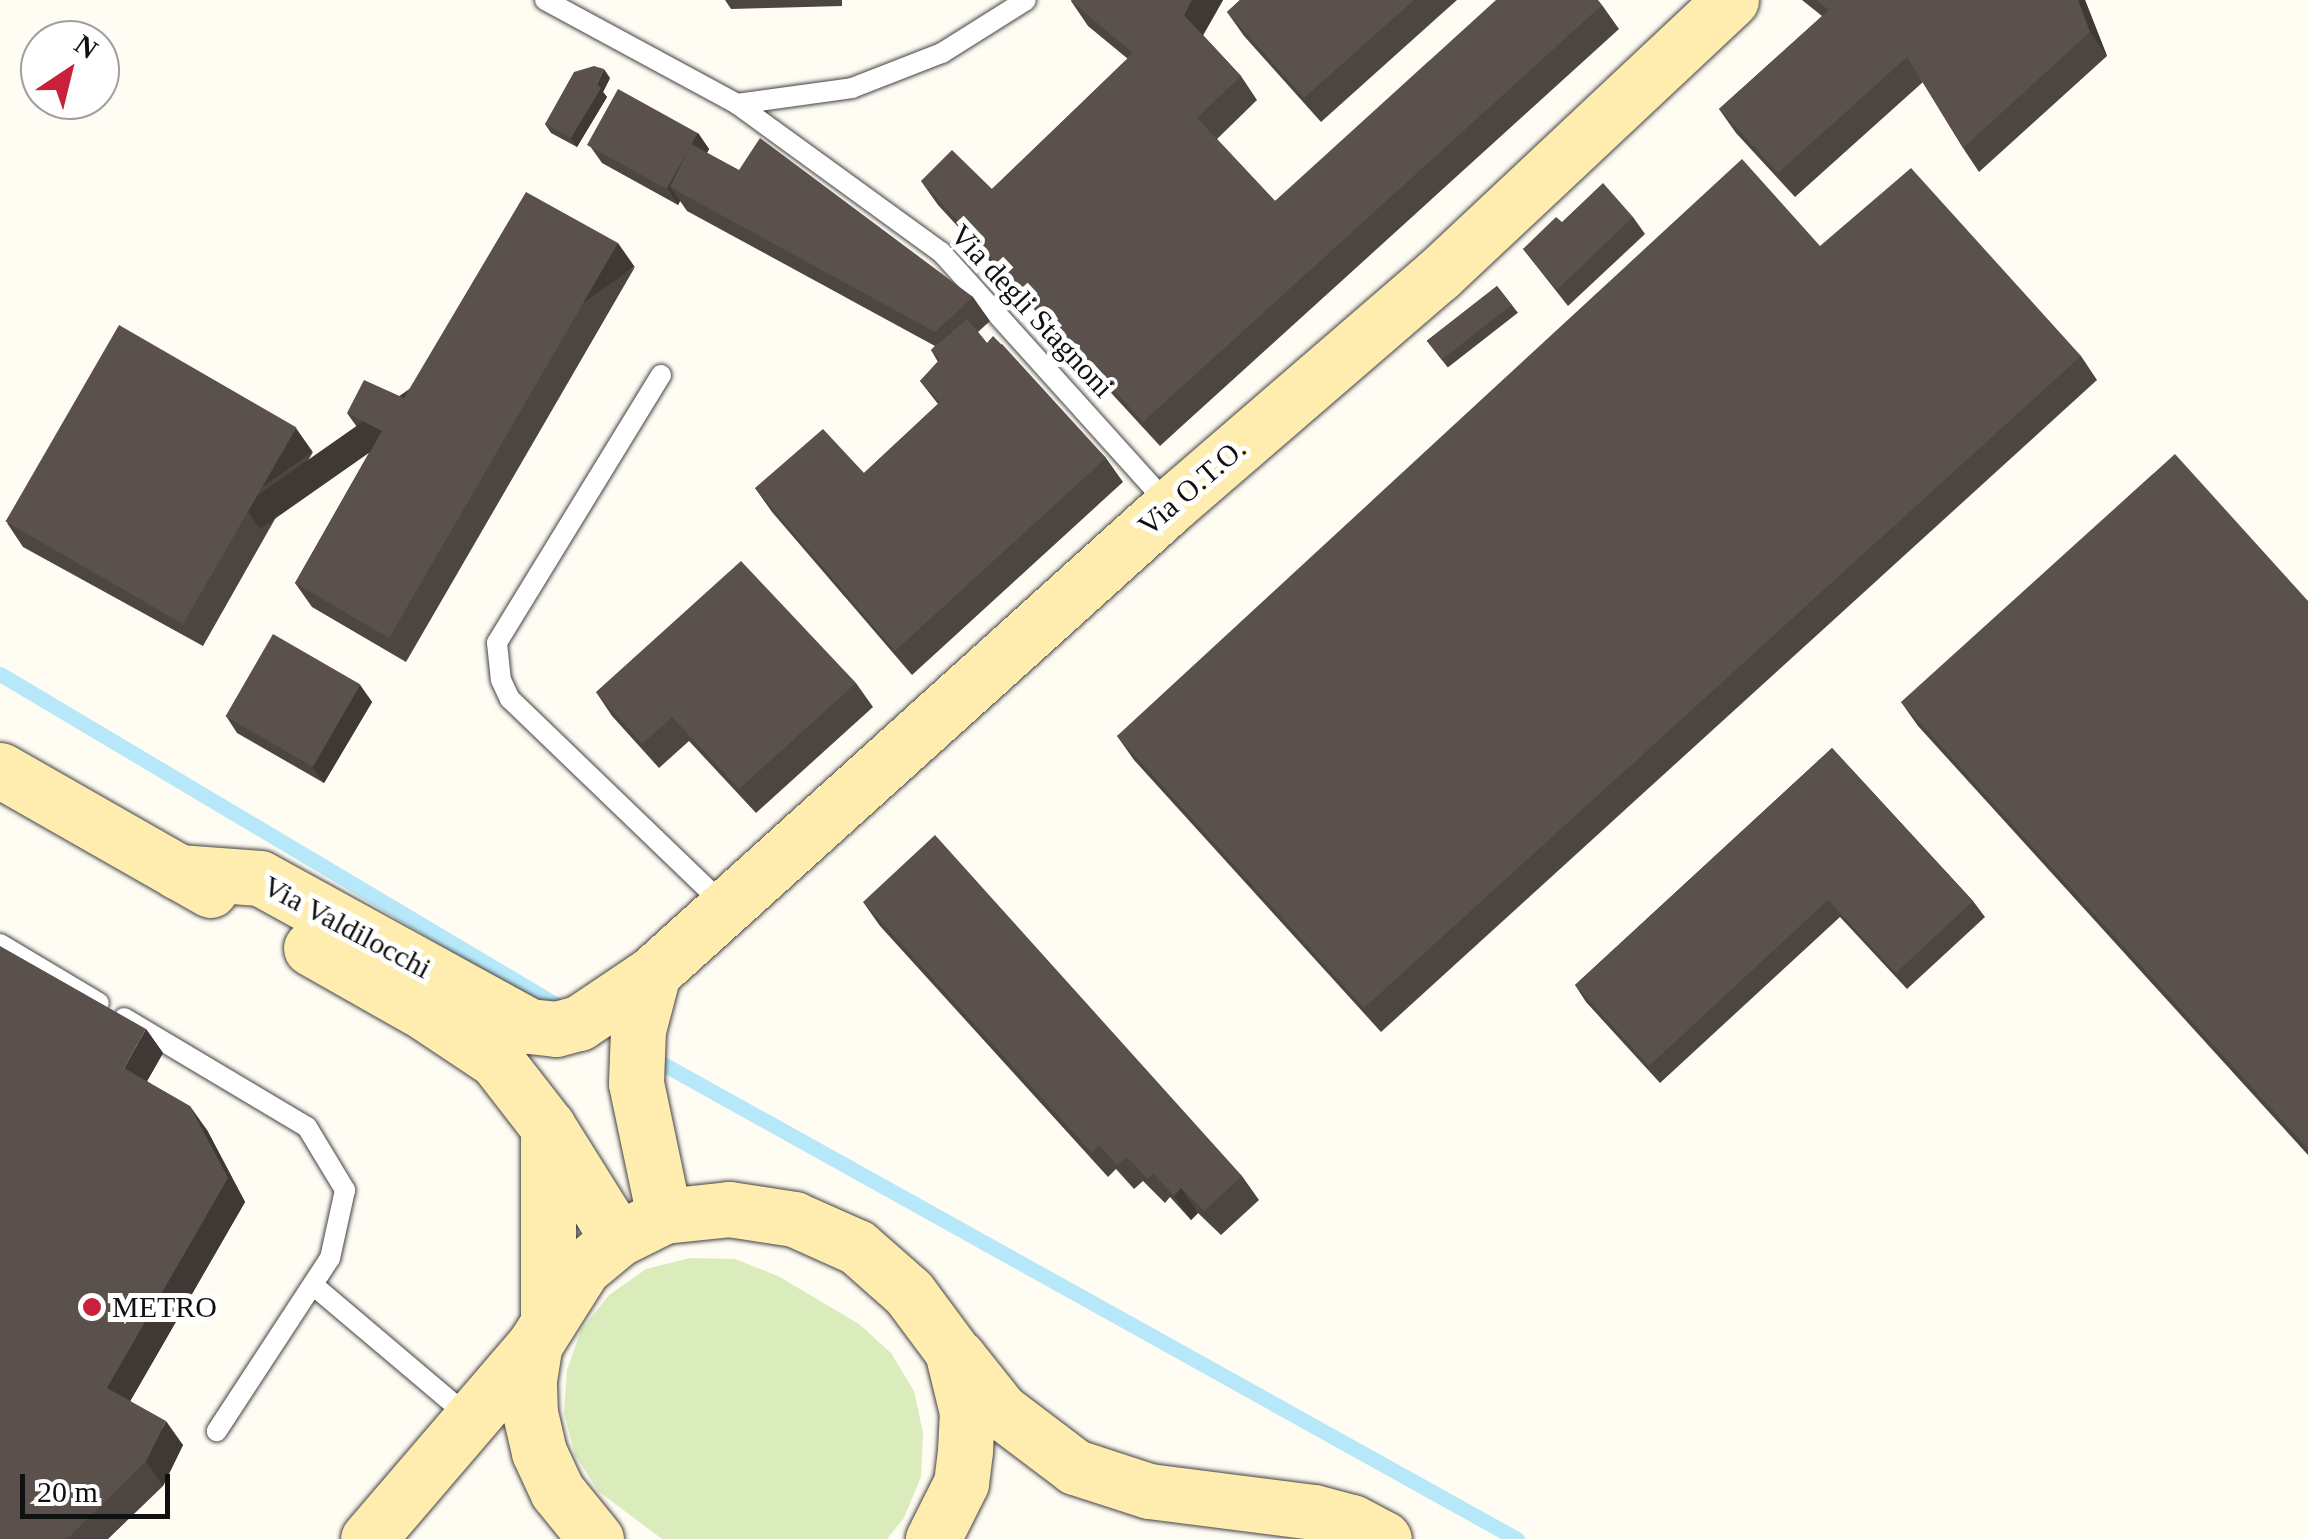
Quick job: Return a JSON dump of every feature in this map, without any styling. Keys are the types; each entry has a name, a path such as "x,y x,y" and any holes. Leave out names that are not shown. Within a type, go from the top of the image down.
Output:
{"main road":[{"name":"Via O.T.O.","path":"528,1026 556,1029 579,1024 652,973 1170,506 1438,275 1730,0"},
{"name":"Via Valdilocchi","path":"0,770 178,872 260,878 528,1026"},
{"path":"178,872 427,1014 496,1060 548,1127 641,1228"},
{"path":"641,1228 638,1030 652,973"},
{"path":"548,1127 542,1331 529,1380 530,1414 538,1452 557,1491 596,1539"},
{"path":"368,1539 542,1331 582,1268 641,1228 729,1209 778,1217 858,1247 909,1293 1002,1411 1075,1466 1148,1491 1314,1512 1352,1522 1384,1539"},
{"path":"934,1539 961,1483 965,1450 967,1412 952,1350"}],"lane":[{"name":"Via degli Stagnoni","path":"545,0 737,104 941,252 1170,506"},
{"path":"737,104 852,88 942,53 1026,0"},
{"path":"662,376 497,643 501,680 510,699 724,905"},
{"path":"0,944 307,1127 344,1190 330,1258 217,1432"},
{"path":"313,1285 469,1417"}],"green space":[{"path":"690,1258 735,1259 778,1276 859,1324 891,1353 914,1391 923,1433 921,1477 904,1518 887,1539 662,1539 598,1491 575,1455 564,1413 567,1370 581,1330 609,1295 646,1269"}],"building":[{"path":"1072,0 1192,0 1184,15 1241,76 1197,118 1275,201 1496,0 1598,0 1602,5 1143,422 921,181 952,150 992,189 1133,53"},
{"path":"1240,0 1414,0 1304,98 1227,12"},
{"path":"1816,0 2078,0 2090,32 1963,148 1907,57 1778,173 1719,109 1829,10"},
{"path":"594,66 604,69 597,84 601,88 571,138 545,124 574,72"},
{"path":"618,89 698,133 667,189 587,145"},
{"path":"760,138 973,297 935,332 670,187 691,144 739,170"},
{"path":"1742,159 1820,246 1911,168 2081,356 1364,1008 1117,736"},
{"path":"1603,183 1633,217 1557,290 1523,249 1556,217 1562,222"},
{"path":"526,192 618,243 389,638 295,583 382,431 347,413 364,380 404,398"},
{"path":"1497,286 1512,305 1442,360 1427,341"},
{"path":"967,319 987,343 993,336 1002,345 940,402 920,381 940,359 931,350"},
{"path":"119,325 297,427 183,624 6,522"},
{"path":"1002,344 1106,458 895,651 755,488 823,429 864,473"},
{"path":"2175,454 2308,601 2308,1149 1901,702"},
{"path":"741,561 856,683 739,789 672,717 642,744 596,692"},
{"path":"273,634 360,684 313,767 226,716"},
{"path":"1832,748 1973,901 1896,973 1828,900 1649,1066 1575,985"},
{"path":"935,835 1242,1176 1204,1211 1181,1188 1174,1196 1153,1173 1148,1179 1127,1157 1117,1165 1099,1145 1092,1153 863,902"},
{"name":"METRO","path":"0,946 146,1029 124,1068 190,1106 228,1178 107,1388 166,1421 146,1461 67,1539 0,1539"}],"waterway":[{"path":"0,674 565,1010"},
{"path":"647,1055 1517,1539"}],"place":[{"name":"METRO","path":"92,1307"}]}
